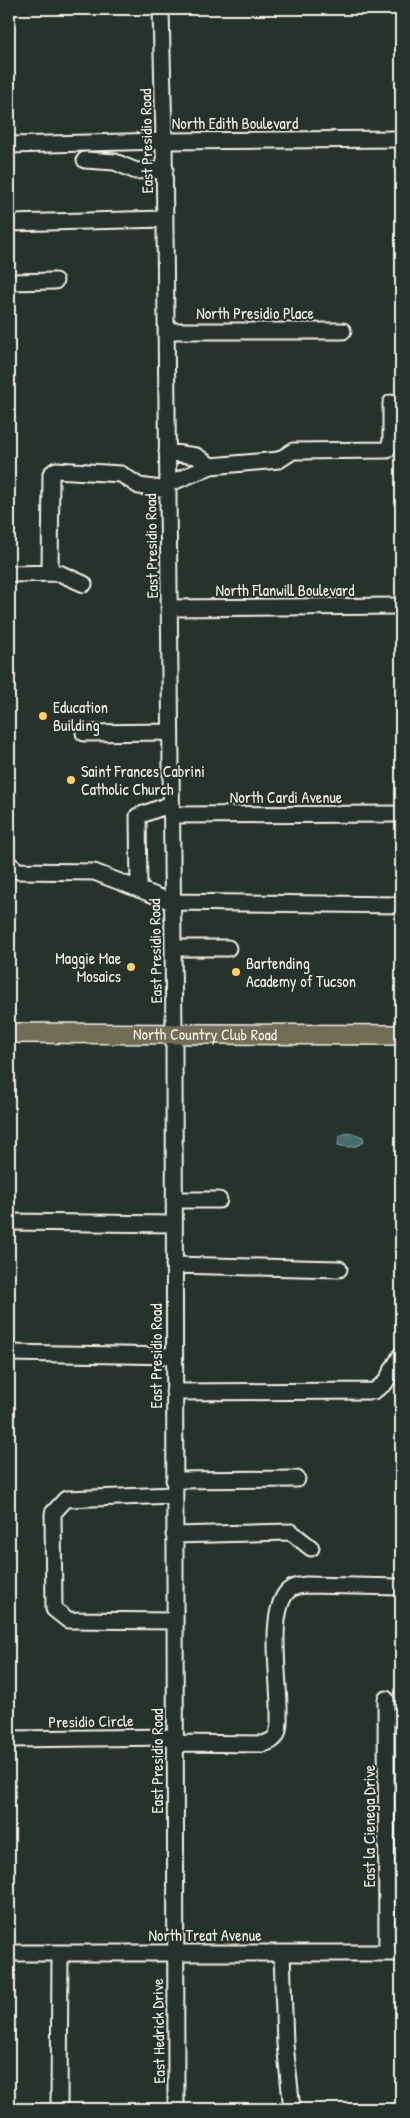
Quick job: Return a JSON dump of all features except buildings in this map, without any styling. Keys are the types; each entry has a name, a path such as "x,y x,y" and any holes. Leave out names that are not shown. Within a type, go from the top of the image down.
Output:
{"main road":[{"name":"North Country Club Road","path":"9,1033 401,1035"}],"street":[{"name":"East Presidio Road","path":"161,9 174,1034 175,1953"},
{"name":"North Edith Boulevard","path":"9,145 164,141 401,139"},
{"path":"85,160 115,162 136,171 164,169"},
{"path":"9,223 165,219"},
{"path":"9,282 55,281"},
{"name":"North Presidio Place","path":"166,331 343,331"},
{"path":"50,573 51,474 56,470 121,474 139,486 168,487 211,466 279,460 293,451 387,450 391,442 391,402"},
{"path":"167,452 196,456 211,466"},
{"path":"9,574 59,573 84,584"},
{"name":"North Flanwill Boulevard","path":"169,608 401,606"},
{"path":"84,733 170,732"},
{"name":"North Cardi Avenue","path":"139,888 138,816 171,809 401,814"},
{"path":"9,864 18,871 94,872 172,902 401,905"},
{"path":"172,948 228,948"},
{"path":"174,1200 218,1200"},
{"path":"9,1222 174,1224"},
{"path":"174,1265 339,1269"},
{"path":"9,1353 174,1356"},
{"path":"174,1392 374,1391 385,1383 401,1355"},
{"path":"174,1621 68,1620 54,1609 54,1513 66,1499 174,1488 297,1479"},
{"path":"174,1535 291,1532 311,1548"},
{"name":"Presidio Circle","path":"9,1739 174,1740 263,1744 271,1742 279,1729 280,1706 276,1620 281,1602 288,1591 295,1586 401,1587"},
{"name":"East la Cienega Drive","path":"386,1699 394,1953"},
{"name":"North Treat Avenue","path":"9,1953 394,1953"},
{"path":"59,2109 60,1953"},
{"name":"East Hedrick Drive","path":"175,1953 176,2109"},
{"path":"282,1953 285,2044 292,2109"}],"water":[{"path":"350,1132 363,1137 364,1141 352,1147 338,1145 339,1136"}],"place":[{"name":"Education Building","path":"43,716"},
{"name":"Saint Frances Cabrini Catholic Church","path":"71,780"},
{"name":"Maggie Mae Mosaics","path":"131,967"},
{"name":"Bartending Academy of Tucson","path":"236,972"}]}
